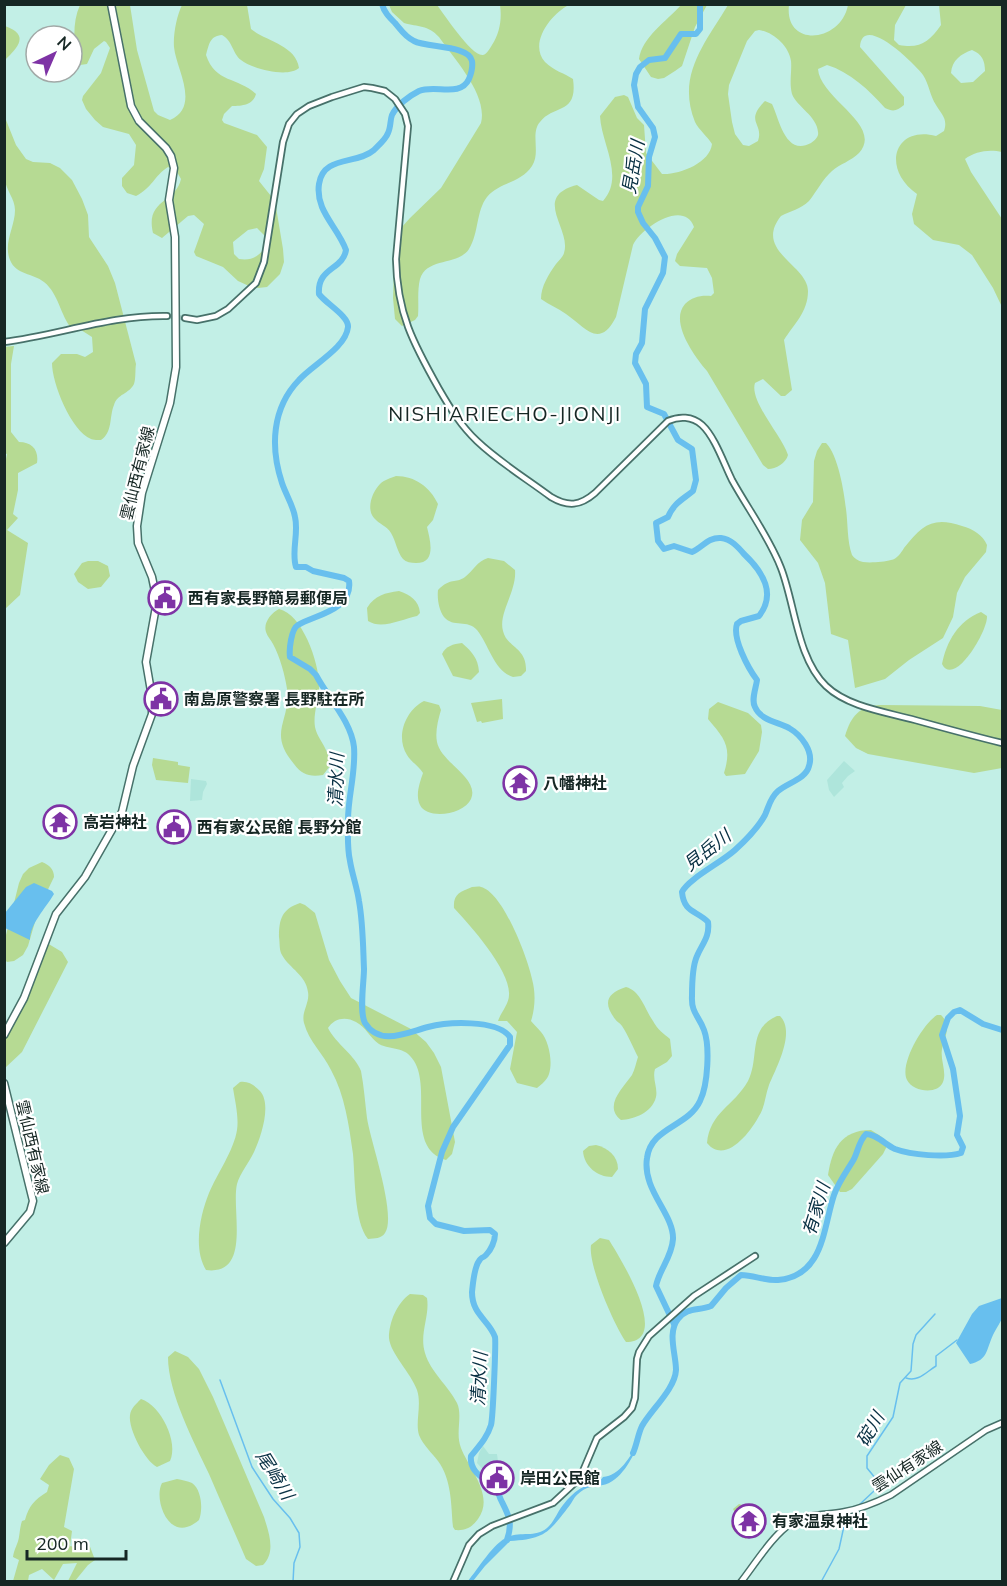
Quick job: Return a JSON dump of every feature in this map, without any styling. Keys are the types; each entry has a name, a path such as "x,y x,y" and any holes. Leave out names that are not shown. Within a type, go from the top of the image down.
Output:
{"main road":[{"name":"雲仙西有家線","path":"4,1035 24,998 54,918 85,878 122,812 133,766 152,714 152,697 146,662 157,601 152,577 138,543 136,526 142,494 170,403 175,374 175,249 169,200 174,168 166,148 139,121 131,106 111,4"},
{"name":"雲仙西有家線","path":"4,1083 33,1201 30,1212 4,1244"},
{"name":"雲仙有家線","path":"741,1581 782,1531 792,1523 812,1516 855,1510 891,1495 986,1430 1002,1423"}],"street":[{"path":"184,318 197,320 216,316 235,303 255,283 264,262 283,142 292,118 309,106 364,87 385,91 395,99 405,114 408,134 396,259 397,287 402,313 418,352 455,415 469,433 486,449 551,496 573,504 584,502 595,494 663,424 681,417 695,420 709,435 776,557 786,581 807,656 825,686 838,694 875,709 1002,743"},
{"path":"4,342 102,321 167,316"},
{"path":"453,1581 474,1539 485,1530 553,1503 585,1472 597,1438 632,1408 639,1352 649,1336 694,1296 755,1256"}],"shaded area":[{"path":"844,761 855,771 842,783 844,787 834,797 829,790 827,780"},
{"path":"191,779 206,781 202,800 190,801"},
{"path":"483,1446 489,1454 497,1454 499,1469 491,1478 477,1463"}],"green space":[{"path":"80,5 130,5 137,50 154,111 170,120 179,114 184,106 185,97 174,47 178,14 182,5 247,5 251,29 279,44 297,60 299,68 287,72 270,71 253,66 238,57 228,40 222,35 212,39 206,55 215,71 256,94 250,103 232,106 224,114 222,120 224,123 257,135 267,147 264,169 259,181 271,196 276,207 284,262 280,274 267,287 249,286 238,281 223,267 196,256 194,252 204,224 194,215 188,216 162,238 153,233 153,214 157,207 178,187 181,179 177,172 168,167 136,196 127,193 122,186 122,178 134,165 136,145 129,134 103,127 86,109 82,100 101,73 110,48 104,41 94,49 87,64 84,64 84,24 75,24","holes":["257,228 266,237 267,245 255,257 248,259 239,259 234,254 233,242 248,230"]},
{"path":"389,5 437,5 465,42 478,54 483,55 497,36 500,5 569,5 549,22 544,29 539,46 540,54 545,62 573,79 574,90 568,104 546,116 537,127 536,155 532,166 522,176 492,192 483,203 469,249 458,258 436,264 424,272 419,284 418,316 415,320 402,326 395,319 393,298 395,242 401,228 441,188 481,123 482,112 480,101 469,78 439,37 427,28 404,23 392,12"},
{"path":"681,5 707,5 695,27 682,66 664,78 651,77 639,59 641,51 650,36"},
{"path":"728,5 789,5 790,19 795,28 804,34 814,35 825,33 835,27 843,18 848,5 906,5 895,25 894,40 899,45 913,46 928,40 941,25 939,5 1002,5 1002,152 983,151 965,159 1002,219 1002,307 972,255 959,245 933,240 914,224 912,214 917,194 906,184 899,173 896,162 897,152 902,143 910,137 922,134 936,136 944,131 945,123 923,75 900,52 879,38 870,35 863,38 860,47 904,97 904,105 897,110 885,108 866,88 844,72 827,65 818,69 821,80 829,91 858,122 863,132 864,143 856,156 828,174 806,204 781,216 774,228 773,239 777,248 800,273 806,282 808,291 803,312 784,340 792,390 785,396 781,396 763,379 755,383 754,390 761,409 788,455 783,463 771,469 763,465 707,371 685,339 680,320 685,304 694,298 711,296 714,293 712,278 707,268 680,266 675,261 694,227 689,219 672,216 663,219 653,224 638,238 633,245 616,317 604,332 592,333 541,299 546,280 564,253 563,234 556,214 557,197 564,190 577,185 603,201 609,192 612,171 600,116 615,97 624,95 628,97 637,118 644,125 646,153 662,174 685,170 700,162 710,151 712,144 695,122 690,105 689,89 696,60","holes":["759,30 780,41 790,55 792,94 817,126 818,135 811,143 802,146 789,141 772,104 765,101 755,118 759,130 758,141 749,146 743,145 735,134 728,94 729,85 747,41 755,31","972,50 982,58 985,71 973,82 961,83 951,73 953,64 964,53"]},
{"path":"5,26 17,33 19,42 5,60"},
{"path":"4,115 16,145 26,159 33,162 50,163 60,168 72,180 88,215 89,237 108,266 115,283 136,364 135,377 132,387 116,401 109,429 101,440 92,439 76,427 59,394 52,363 61,354 77,354 85,357 93,352 92,337 81,330 72,329 49,287 40,279 16,268 8,254 15,210 5,180"},
{"path":"14,346 11,364 11,432 19,442 28,443 34,448 37,463 18,473 18,490 13,514 18,518 7,530 28,543 20,595 5,609 4,469 7,454 4,453 4,347"},
{"path":"822,443 826,443 830,449 840,474 850,550 856,559 863,562 881,562 893,559 899,556 910,540 923,528 943,522 970,529 980,535 987,545 986,552 965,577 957,593 953,617 943,638 885,679 855,688 848,640 831,634 825,583 818,563 800,540 802,520 813,502 814,461"},
{"path":"396,476 416,480 431,492 438,504 433,520 427,527 430,555 423,562 410,563 403,559 393,536 376,520 370,510 372,496 377,487 383,481"},
{"path":"488,558 504,561 515,570 515,578 502,624 505,637 523,657 526,671 521,676 513,677 506,674 496,663 477,630 469,625 448,620 444,617 438,601 438,590 446,583 465,577"},
{"path":"98,561 108,566 110,576 101,587 88,589 78,582 74,574 82,563"},
{"path":"399,591 416,601 420,613 417,616 386,624 368,621 367,608 373,600"},
{"path":"279,609 288,613 296,621 314,655 319,679 315,727 328,754 330,766 323,775 314,776 300,771 286,753 282,743 287,689 280,660 265,629 268,619"},
{"path":"981,612 987,616 986,623 976,644 962,663 954,669 947,669 942,664 950,640 966,620"},
{"path":"462,643 474,656 478,667 479,672 471,680 453,676 442,654 450,646"},
{"path":"502,699 503,719 477,722 471,703"},
{"path":"424,701 439,705 441,710 437,742 440,750 465,777 472,791 471,799 467,804 461,809 446,814 430,813 420,805 418,793 423,773 409,757 402,740 404,724 412,711"},
{"path":"718,702 748,713 761,725 759,751 745,774 726,776 724,773 727,750 723,738 708,719 709,709"},
{"path":"881,705 980,706 1002,710 1002,768 974,773 868,754 856,748 845,736 850,723 857,713 867,707"},
{"path":"153,758 178,762 178,765 190,767 188,783 156,780 152,765"},
{"path":"42,862 51,868 54,877 39,908 28,946 23,955 14,961 7,962 5,960 6,935 19,883 29,868"},
{"path":"472,887 481,887 498,901 520,942 530,970 534,995 531,1021 544,1036 550,1058 548,1076 537,1088 517,1083 510,1069 517,1032 507,1021 498,1021 509,998 504,974 470,925 454,908 458,894"},
{"path":"300,903 315,913 329,960 351,998 411,1029 426,1042 441,1067 455,1142 452,1154 446,1160 434,1153 426,1144 421,1117 419,1073 410,1056 402,1050 379,1044 363,1027 352,1020 337,1020 328,1028 361,1071 369,1129 382,1177 388,1211 385,1233 378,1238 368,1239 360,1222 346,1111 336,1080 309,1036 304,1023 308,1000 307,986 280,951 280,925 283,915 289,908"},
{"path":"47,943 62,952 68,962 22,1052 5,1068 5,1027 21,995 38,951"},
{"path":"626,987 635,992 656,1026 670,1039 672,1056 655,1069 656,1097 651,1107 637,1117 621,1120 616,1115 614,1103 632,1075 638,1057 621,1025 611,1013 608,1003 611,995"},
{"path":"937,1015 941,1015 947,1027 942,1049 944,1078 936,1089 925,1090 914,1087 907,1080 906,1064 919,1035"},
{"path":"780,1016 784,1023 785,1040 761,1113 750,1130 736,1144 729,1149 714,1149 707,1143 709,1132 718,1116 748,1081 758,1036 762,1028"},
{"path":"240,1082 251,1084 260,1091 265,1104 264,1121 257,1146 237,1184 234,1252 229,1263 220,1269 206,1270 200,1252 199,1232 209,1193 235,1138 238,1120 233,1088"},
{"path":"871,1130 882,1137 887,1146 883,1154 852,1189 840,1192 828,1175 835,1149 845,1137 852,1133"},
{"path":"596,1145 608,1150 618,1164 618,1169 612,1177 596,1173 586,1161 583,1151 589,1146"},
{"path":"600,1238 609,1240 639,1297 645,1328 639,1338 626,1342 603,1295 591,1254 591,1245"},
{"path":"410,1294 423,1295 427,1298 423,1346 431,1367 449,1390 459,1408 459,1442 479,1483 484,1501 478,1519 471,1526 462,1530 455,1530 453,1527 450,1493 443,1468 419,1435 417,1390 390,1344 389,1332 392,1319 401,1302"},
{"path":"175,1351 188,1357 199,1369 264,1517 270,1548 263,1565 256,1566 246,1559 189,1432 172,1386 169,1371 168,1357"},
{"path":"141,1399 155,1409 170,1435 172,1453 170,1461 157,1467 143,1452 134,1436 130,1421 134,1406"},
{"path":"60,1455 69,1458 74,1469 64,1527 72,1531 70,1546 82,1552 85,1542 89,1544 95,1560 75,1581 68,1581 77,1563 63,1564 54,1580 42,1569 29,1575 28,1581 13,1581 19,1560 13,1557 22,1521 25,1520 33,1504 47,1492 49,1485 40,1479 49,1465"},
{"path":"177,1479 192,1483 200,1495 199,1520 188,1527 172,1524 162,1509 160,1490 162,1483"},
{"path":"739,1504 753,1509 766,1518 753,1534 749,1527 756,1517 753,1515 745,1521 745,1529 749,1537 745,1539 740,1528 735,1532 731,1526 736,1514 733,1509"}],"water":[{"path":"34,883 54,894 35,922 30,940 5,928 5,913 26,887"},
{"path":"1002,1298 1002,1318 986,1354 980,1360 970,1364 956,1343 979,1306"},
{"path":"638,1444 633,1456 615,1479 603,1485 590,1487 575,1496 557,1522 546,1532 532,1538 510,1541 473,1581 468,1581 492,1550 503,1540 513,1535 538,1533 547,1528 571,1496 579,1489 615,1473 624,1465"}],"waterway":[{"name":"清水川","path":"382,4 387,14 408,37 420,43 464,52 472,61 472,68 469,79 460,88 425,89 407,98 394,111 387,135 374,150 359,158 334,164 322,175 319,184 320,202 346,250 340,262 322,279 319,294 345,318 348,327 341,342 299,380 283,403 276,428 276,456 282,483 295,517 296,567 306,567 313,571 344,578 349,581 349,591 339,605 296,627 291,640 290,657 316,675 344,719 352,737 354,766 348,811 348,846 361,918 364,969 362,1005 365,1023 371,1030 386,1036 395,1036 436,1025 471,1023 494,1027 504,1031 510,1037 510,1045 453,1127 442,1152 428,1206 430,1218 436,1224 464,1231 490,1230 495,1234 491,1248 477,1264 472,1292 475,1306 492,1331 495,1342 491,1425 485,1438 471,1456 471,1462 475,1471 498,1492 509,1519 510,1528 507,1540"},
{"name":"見岳川","path":"674,1324 656,1286 672,1246 672,1230 649,1181 647,1158 655,1140 694,1110 703,1094 706,1076 706,1037 693,1007 692,991 694,965 707,936 708,922 688,908 682,892 698,876 729,855 747,838 762,820 775,794 804,774 810,760 808,749 798,735 789,728 761,715 754,704 757,680 742,653 736,630 737,624 759,616 764,607 767,591 761,575 737,546 725,539 712,539 692,552 674,546 664,549 658,541 656,523 668,517 676,505 693,491 696,480 692,449 678,440 664,414 647,407 646,384 635,363 636,354 642,343 645,309 663,273 665,257 638,212 648,186 649,157 655,137 653,128 638,107 634,85 640,67 649,60 665,58 681,34 696,34 700,29 700,4"},
{"name":"有家川","path":"633,1453 642,1426 672,1385 675,1377 673,1331 681,1315 711,1306 741,1275 778,1280 793,1277 805,1270 819,1248 836,1190 866,1134 870,1134 895,1149 910,1153 938,1156 961,1153 963,1147 957,1135 960,1116 953,1069 942,1035 948,1018 960,1010 983,1024 1002,1030"},
{"name":"碇川","path":"859,1505 874,1491 876,1479 867,1468 867,1456 893,1417 900,1383 911,1371 916,1335 935,1314"},
{"path":"906,1378 919,1378 936,1366 936,1356 957,1340"},
{"name":"尾崎川","path":"220,1380 252,1467 299,1533 300,1547 294,1563 293,1582"},
{"name":"碇川","path":"821,1582 839,1549 846,1517 852,1513"}],"tunnel":[{"path":"167,316 185,318"}],"place":[{"name":"西有家長野簡易郵便局","path":"165,598"},
{"name":"南島原警察署 長野駐在所","path":"161,699"},
{"name":"八幡神社","path":"520,783"},
{"name":"高岩神社","path":"60,822"},
{"name":"西有家公民館 長野分館","path":"174,827"},
{"name":"岸田公民館","path":"497,1478"},
{"name":"有家温泉神社","path":"749,1521"}],"district":[{"name":"NISHIARIECHO-JIONJI","path":"505,413"}]}
